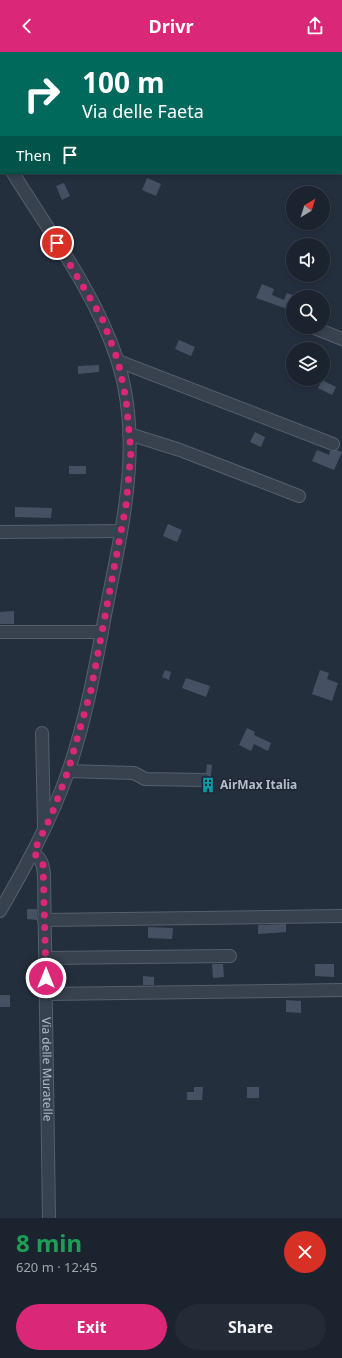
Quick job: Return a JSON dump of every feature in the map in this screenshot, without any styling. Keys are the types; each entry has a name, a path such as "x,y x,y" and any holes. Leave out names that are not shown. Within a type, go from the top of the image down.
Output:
{"street":[{"path":"0,911 33,853 68,771 91,690 122,531 131,452 126,399 118,361 102,318 71,265 13,174"},
{"path":"330,334 342,339"},
{"path":"118,361 332,444"},
{"path":"129,434 180,450 299,496"},
{"path":"0,532 122,531"},
{"path":"0,632 102,632"},
{"path":"42,733 44,830"},
{"path":"68,771 134,773 145,779 205,780"},
{"name":"Via delle Muratelle","path":"33,853 40,858 43,864 46,958 49,1218"},
{"path":"44,920 342,916"},
{"path":"46,958 230,956"},
{"path":"46,994 342,990"}],"building":[{"path":"147,178 161,184 156,196 142,190"},
{"path":"64,183 70,196 62,200 56,186"},
{"path":"262,284 274,289 272,295 284,300 286,295 286,309 256,298"},
{"path":"179,340 195,347 191,356 175,349"},
{"path":"99,365 99,372 78,374 78,366"},
{"path":"330,384 336,387 332,395 318,388 319,386 330,386"},
{"path":"255,432 265,437 261,447 250,442"},
{"path":"317,450 329,455 330,451 337,450 342,452 334,470 312,461"},
{"path":"69,466 86,466 86,474 69,474"},
{"path":"15,507 52,508 51,518 15,517"},
{"path":"168,524 182,530 177,542 163,536"},
{"path":"14,611 14,624 0,624 0,612"},
{"path":"165,670 171,672 169,680 162,677"},
{"path":"320,670 329,673 327,679 338,683 332,701 312,694"},
{"path":"186,678 210,686 206,697 182,688"},
{"path":"247,728 255,732 254,735 271,743 268,751 254,744 251,751 239,745"},
{"path":"207,764 212,765 211,776 206,773"},
{"path":"27,909 37,909 37,920 27,919"},
{"path":"286,924 286,932 258,934 258,925"},
{"path":"148,927 173,928 172,939 148,938"},
{"path":"212,964 223,964 224,977 213,978"},
{"path":"315,964 334,964 334,977 315,976"},
{"path":"143,976 154,977 154,985 143,985"},
{"path":"0,995 10,995 10,1007 0,1007"},
{"path":"286,1000 301,1001 301,1013 286,1012"},
{"path":"194,1087 203,1087 202,1100 187,1100 187,1092 194,1092"},
{"path":"247,1087 259,1087 259,1098 247,1098"}],"place":[{"name":"AirMax Italia","path":"208,785"}],"route":[{"path":"46,978 43,864 40,858 33,853 51,816 68,771 91,690 126,505 131,452 126,399 118,361 102,318 57,243"}]}
